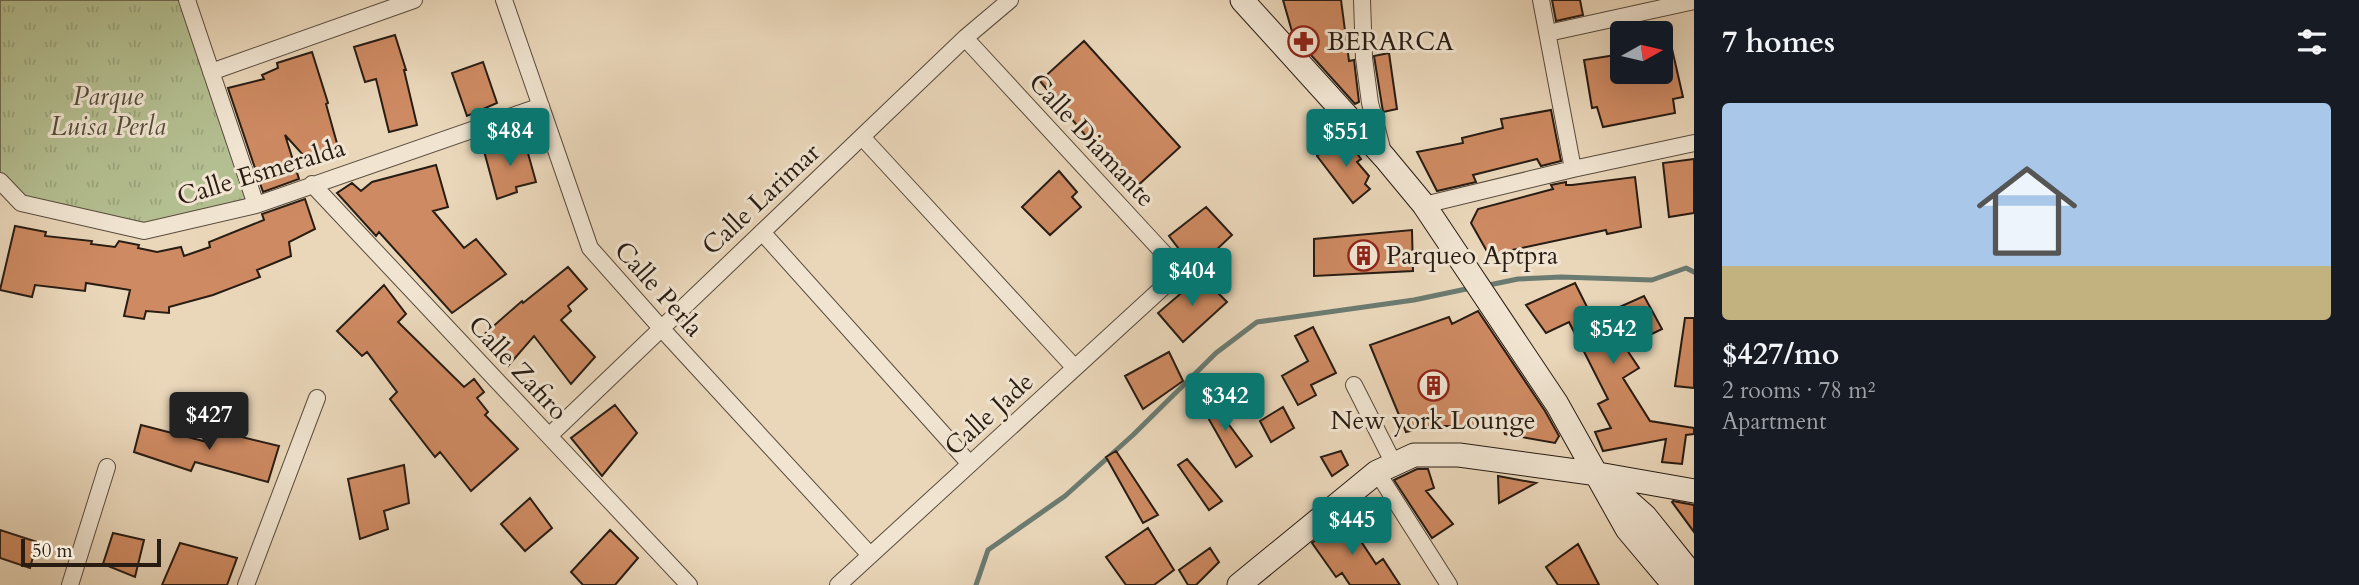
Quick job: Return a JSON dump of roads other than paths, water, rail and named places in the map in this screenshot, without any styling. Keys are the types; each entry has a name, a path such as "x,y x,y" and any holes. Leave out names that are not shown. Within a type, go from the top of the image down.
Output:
{"main road":[{"path":"1242,0 1424,205 1557,404 1627,529 1674,585"},
{"path":"1239,585 1385,468 1414,455 1459,455 1598,474 1694,491"},
{"path":"1598,474 1645,516 1694,577"}],"street":[{"path":"187,0 256,205"},
{"path":"211,72 414,0"},
{"name":"Calle Perla","path":"504,0 590,248 660,328 870,555"},
{"name":"Calle Larimar","path":"549,436 965,38 1010,0"},
{"path":"1362,0 1364,58 1370,103 1385,158"},
{"path":"1541,0 1573,169"},
{"path":"1548,33 1694,1"},
{"name":"Calle Diamante","path":"965,38 1171,261 1172,279"},
{"name":"Calle Esmeralda","path":"0,180 21,203 144,231 256,205 541,106"},
{"path":"862,137 1075,368"},
{"path":"1424,205 1694,143"},
{"name":"Calle Zafiro","path":"312,184 689,585"},
{"path":"762,232 970,464"},
{"name":"Calle Jade","path":"838,585 1172,279"},
{"path":"1354,385 1385,468 1449,585"},
{"path":"246,585 317,398"},
{"path":"70,585 107,467"}],"waterway":[{"path":"1484,286 1518,279 1561,277 1652,280 1686,268 1694,272"},
{"path":"976,585 988,550 1065,496 1133,435 1216,353 1257,322 1414,300 1471,288"}],"place":[{"name":"BERARCA","path":"1304,41"},
{"name":"Parqueo Aptpra","path":"1363,255"},
{"name":"New york Lounge","path":"1433,385"}],"park label":[{"name":"Parque Luisa Perla","path":"108,111"}]}
